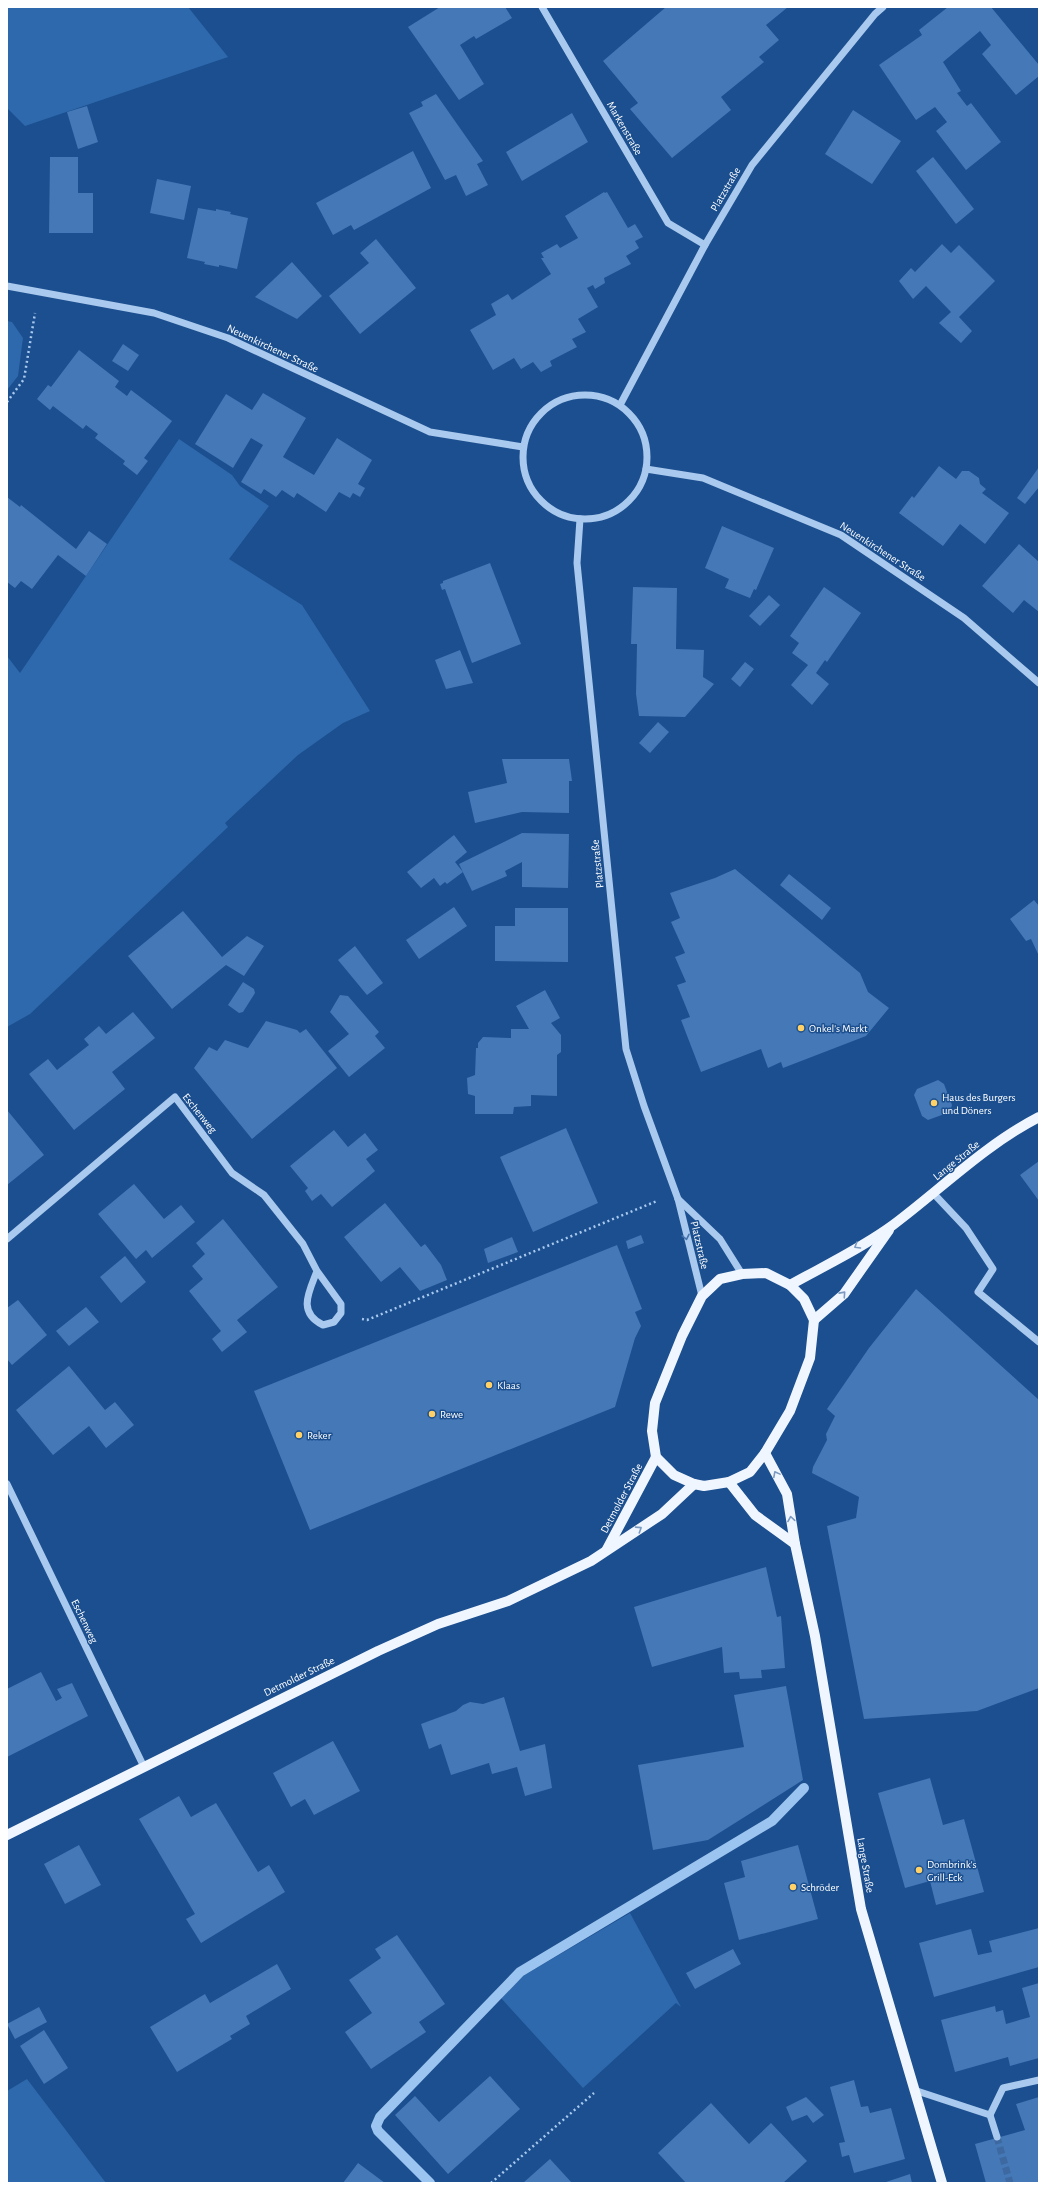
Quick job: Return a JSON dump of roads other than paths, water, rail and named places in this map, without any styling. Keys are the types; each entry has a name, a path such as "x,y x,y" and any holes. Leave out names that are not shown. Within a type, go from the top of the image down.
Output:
{"main road":[{"name":"Lange Straße","path":"790,1285 891,1226 934,1194 983,1154 1039,1117"},
{"name":"Lange Straße","path":"814,1320 844,1294 891,1226"},
{"path":"766,1273 790,1285 804,1299 814,1320 810,1358 790,1412 765,1453 750,1472 729,1482 704,1486 694,1484 674,1475 656,1457 652,1431 655,1403 682,1336 702,1296 720,1279 742,1274 766,1273"},
{"name":"Lange Straße","path":"765,1453 787,1494 795,1544 815,1636 861,1909 942,2183"},
{"name":"Detmolder Straße","path":"606,1551 656,1457"},
{"path":"729,1482 755,1515 795,1544"},
{"name":"Detmolder Straße","path":"7,1835 378,1651 438,1624 508,1601 591,1561 662,1514 694,1484"}],"street":[{"name":"Markenstraße","path":"542,7 668,223 705,245"},
{"name":"Platzstraße","path":"620,405 705,245 752,165 875,14 883,7"},
{"name":"Neuenkirchener Straße","path":"7,286 154,313 228,338 430,432 523,447"},
{"path":"580,395 601,396 620,405 633,417 643,433 647,451 646,469 640,486 630,500 620,508 598,518 580,519 560,514 543,503 531,487 524,467 523,447 530,428 543,411 560,400 580,395"},
{"name":"Neuenkirchener Straße","path":"646,469 703,478 841,535 964,618 1039,683"},
{"name":"Platzstraße","path":"580,519 577,563 626,1049 644,1106 678,1199 702,1296"},
{"name":"Eschenweg","path":"7,1239 176,1097 232,1173 264,1195 304,1244 317,1271 341,1304 341,1313 334,1322 323,1325 314,1320 309,1313 306,1300 317,1271"},
{"path":"934,1194 966,1228 993,1269 978,1292 1039,1342"},
{"name":"Platzstraße","path":"678,1199 720,1239 742,1274"},
{"name":"Eschenweg","path":"7,1484 144,1767"},
{"path":"997,2137 990,2115 1003,2088 1039,2080"},
{"path":"914,2090 990,2115"}],"waterway":[{"path":"430,2183 378,2131 376,2126 380,2117 520,1972 772,1821 804,1788"}],"tunnel":[{"path":"997,2137 1010,2183"}],"place":[{"name":"Onkel's Markt","path":"801,1028"},
{"name":"Haus des Burgers und Döners","path":"934,1103"},
{"name":"Klaas","path":"489,1385"},
{"name":"Rewe","path":"432,1414"},
{"name":"Reker","path":"299,1435"},
{"name":"Dombrink's Grill-Eck","path":"919,1870"},
{"name":"Schröder","path":"793,1887"}]}
